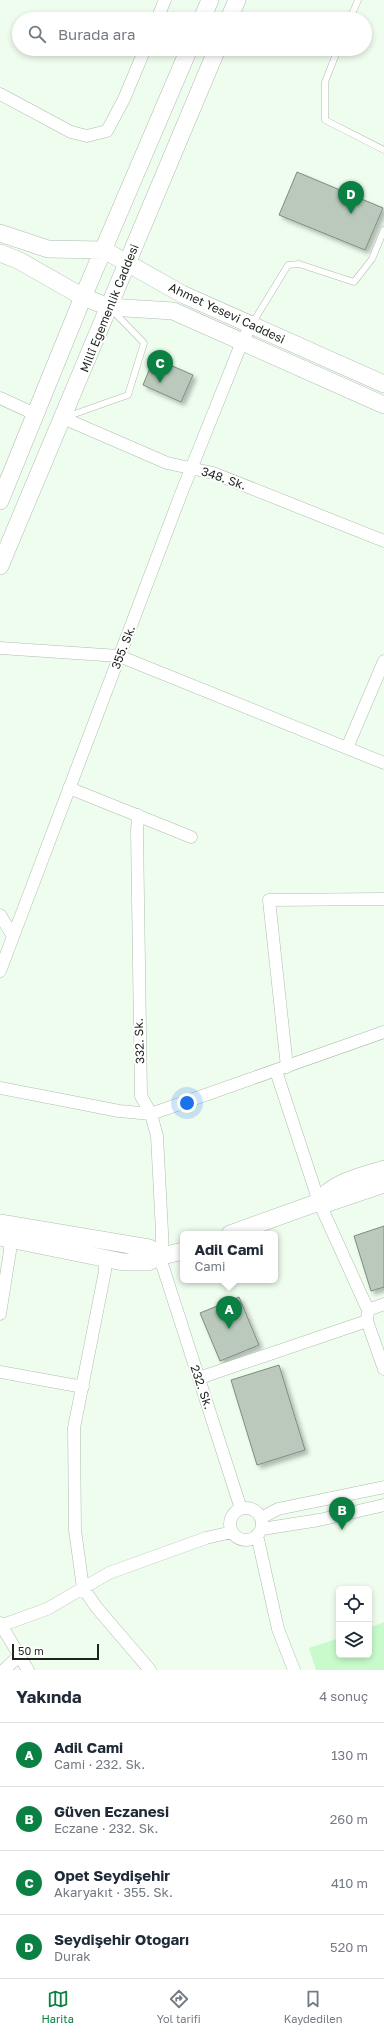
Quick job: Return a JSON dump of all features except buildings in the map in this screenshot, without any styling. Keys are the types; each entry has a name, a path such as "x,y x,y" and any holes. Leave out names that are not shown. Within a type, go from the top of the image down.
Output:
{"street":[{"path":"160,12 165,0"},
{"path":"205,12 210,0"},
{"path":"233,12 237,0"},
{"path":"0,94 71,132 87,136 107,131 124,99 142,56"},
{"path":"0,501 83,297 186,56"},
{"name":"Millî Egemenlik Caddesi","path":"0,566 214,56"},
{"name":"Ahmet Yesevi Caddesi","path":"0,233 48,249 104,250 182,294 384,384"},
{"name":"Ahmet Yesevi Caddesi","path":"0,253 20,261 83,297 109,307 173,311 384,405"},
{"name":"355. Sk.","path":"0,971 181,494 242,342 251,325"},
{"path":"0,398 35,414"},
{"name":"348. Sk.","path":"63,418 167,463 213,473 384,541"},
{"path":"0,648 119,656 384,763"},
{"path":"347,748 384,661"},
{"path":"69,788 191,837"},
{"name":"332. Sk.","path":"138,815 137,968 141,1096 151,1114 157,1136 162,1260"},
{"path":"384,899 269,900 282,1069 318,1202 368,1315 384,1369"},
{"path":"0,916 13,936"},
{"path":"0,1088 119,1111 151,1114 384,1032"},
{"path":"318,1202 324,1194 343,1184 384,1169"},
{"path":"238,1231 318,1202 328,1203 384,1184"},
{"path":"0,1223 149,1248 162,1260"},
{"path":"4,1238 123,1262 148,1262 162,1260 180,1252"},
{"path":"0,1314 10,1251 4,1238"},
{"path":"105,1258 105,1271 74,1428 75,1530 83,1588 97,1608 150,1670"},
{"name":"232. Sk.","path":"162,1260 241,1509"},
{"path":"199,1378 368,1315 384,1304"},
{"path":"0,1372 83,1387"},
{"path":"294,1670 278,1629 260,1527 251,1508 241,1509 232,1518 230,1523 232,1532 244,1540 253,1538 260,1527 278,1509 384,1487"},
{"path":"260,1527 319,1520 384,1505"},
{"path":"28,1670 0,1625 47,1609 109,1573 206,1538 232,1532"},
{"path":"4,1670 20,1655"}],"lane":[{"path":"353,12 358,0"},
{"path":"335,56 324,82 324,120 384,150"},
{"path":"251,325 288,265 299,264 354,282 372,259 384,230"},
{"path":"63,418 128,395 144,343 109,307"}],"green space":[{"path":"384,1622 384,1670 316,1670 309,1648 336,1639 336,1658 372,1658 372,1627"}],"place":[{"name":"Seydişehir Otogarı","path":"351,214"},
{"name":"Opet Seydişehir","path":"160,383"},
{"name":"Adil Cami","path":"229,1329"},
{"name":"Güven Eczanesi","path":"342,1530"}]}
